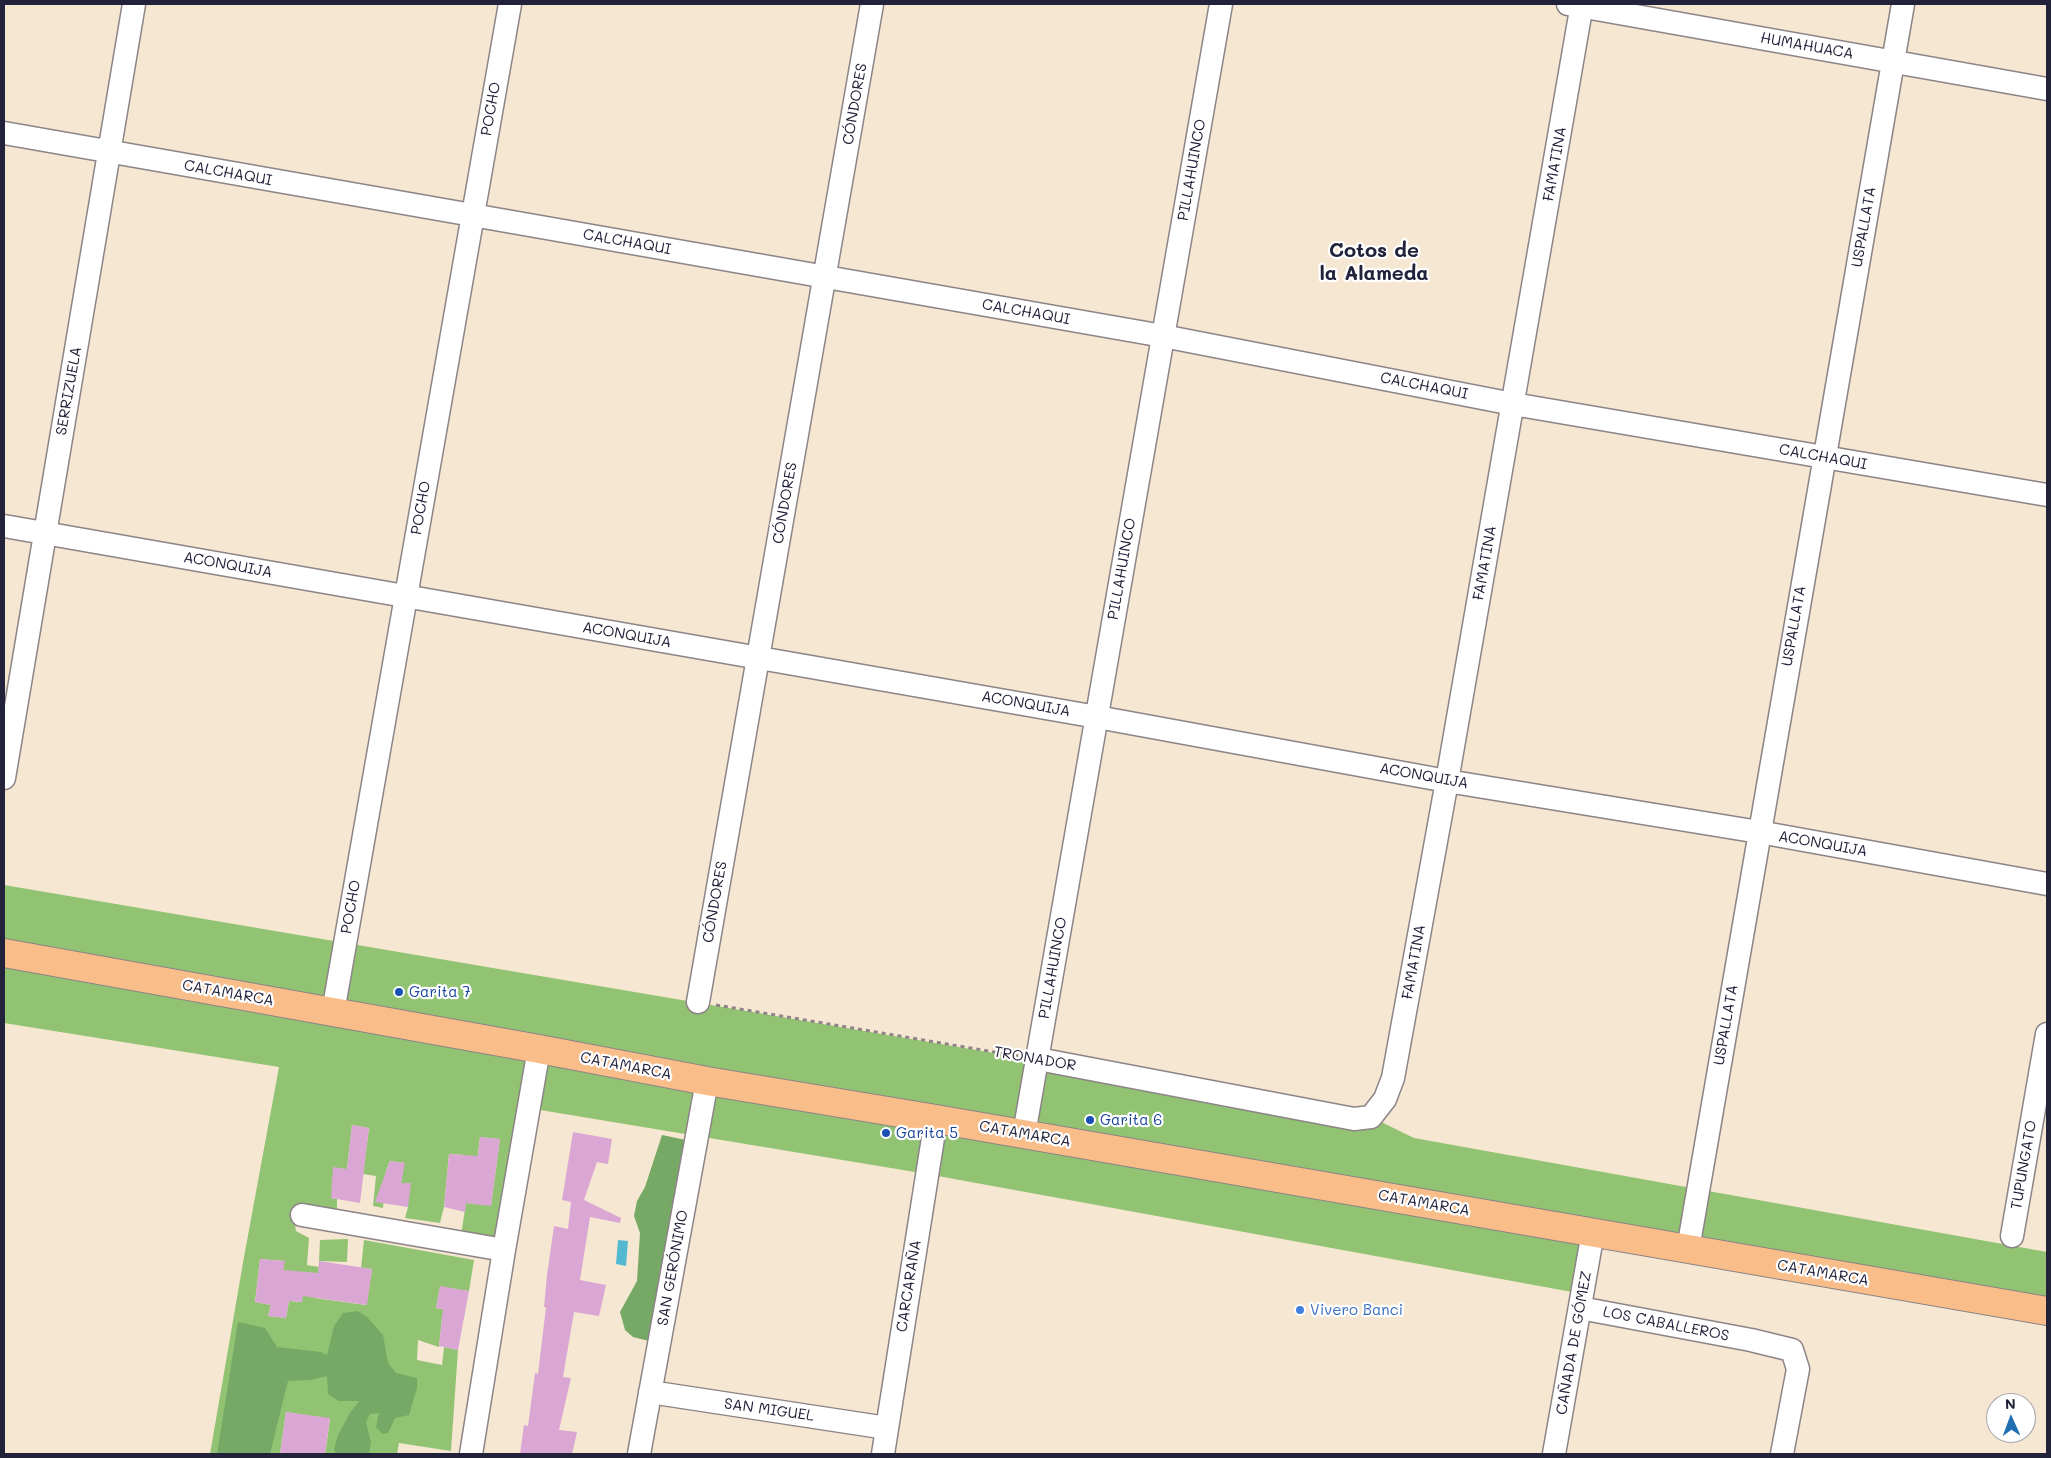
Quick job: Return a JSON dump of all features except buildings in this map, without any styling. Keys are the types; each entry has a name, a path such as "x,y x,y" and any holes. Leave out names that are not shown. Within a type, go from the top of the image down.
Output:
{"main road":[{"name":"CATAMARCA","path":"4,953 708,1081 936,1118 2047,1311"}],"street":[{"name":"SERRIZUELA","path":"4,778 134,4"},
{"name":"POCHO","path":"333,1012 510,4"},
{"name":"CÓNDORES","path":"698,1002 872,4"},
{"name":"PILLAHUINCO","path":"1024,1134 1221,4"},
{"name":"USPALLATA","path":"1688,1249 1823,457 1903,4"},
{"name":"HUMAHUACA","path":"1577,5 2047,89"},
{"name":"FAMATINA","path":"1371,1117 1385,1099 1393,1078 1448,781 1513,404 1577,5"},
{"name":"CALCHAQUI","path":"4,133 1163,336 1513,404 2047,495"},
{"name":"ACONQUIJA","path":"4,526 1097,717 1448,781 1759,832 2047,884"},
{"name":"TUPUNGATO","path":"2012,1236 2047,1034"},
{"path":"471,1454 504,1250 540,1049"},
{"name":"TRONADOR","path":"1038,1059 1354,1119 1371,1117"},
{"name":"SAN GERÓNIMO","path":"639,1454 708,1081"},
{"name":"CARCARAÑA","path":"883,1454 936,1118"},
{"path":"302,1216 504,1250"},
{"name":"CAÑADA DE GÓMEZ","path":"1554,1454 1593,1232"},
{"name":"LOS CABALLEROS","path":"1580,1308 1751,1340 1792,1350 1798,1369 1782,1454"},
{"name":"SAN MIGUEL","path":"650,1392 887,1428"}],"path":[{"name":"TRONADOR","path":"698,1002 1038,1059"}],"green space":[{"path":"4,885 1371,1117 1414,1138 2047,1252 2047,1311 1594,1232 1583,1294 927,1174 522,1107 496,1242 461,1235 466,1203 491,1205 500,1139 480,1137 475,1181 465,1155 449,1154 444,1207 440,1223 405,1218 408,1207 401,1183 404,1163 390,1161 386,1171 383,1208 373,1206 376,1176 363,1174 369,1128 352,1125 347,1169 331,1198 337,1199 337,1211 293,1213 296,1231 309,1238 307,1265 319,1267 315,1298 366,1305 372,1269 361,1268 364,1240 474,1260 469,1291 440,1287 436,1308 465,1313 463,1320 442,1318 439,1347 418,1340 417,1360 442,1365 444,1347 458,1350 451,1451 399,1443 397,1454 325,1454 330,1419 286,1412 280,1454 210,1454 279,1067 4,1023","holes":["260,1259 284,1261 283,1270 302,1302 289,1301 286,1318 268,1316 271,1305 255,1302"]},
{"path":"662,1135 686,1140 649,1341 633,1337 625,1330 620,1312 637,1281 640,1233 634,1216 637,1201 645,1187"},
{"path":"348,1239 347,1262 319,1261 320,1240"},
{"path":"358,1311 367,1317 383,1335 388,1363 396,1373 417,1378 417,1388 409,1415 395,1418 388,1433 382,1434 376,1427 379,1413 370,1414 366,1422 371,1442 369,1454 336,1454 334,1449 338,1435 359,1401 339,1401 328,1394 327,1376 311,1380 288,1381 270,1454 217,1454 238,1322 265,1328 277,1347 321,1352 327,1355 334,1326 343,1313"}],"water":[{"path":"618,1240 628,1241 626,1266 616,1264"}],"place":[{"name":"Garita 7","path":"399,992"},
{"name":"Garita 6","path":"1090,1120"},
{"name":"Garita 5","path":"886,1133"},
{"name":"Vivero Banci","path":"1300,1310"}],"district":[{"name":"Cotos de la Alameda","path":"1374,262"}]}
